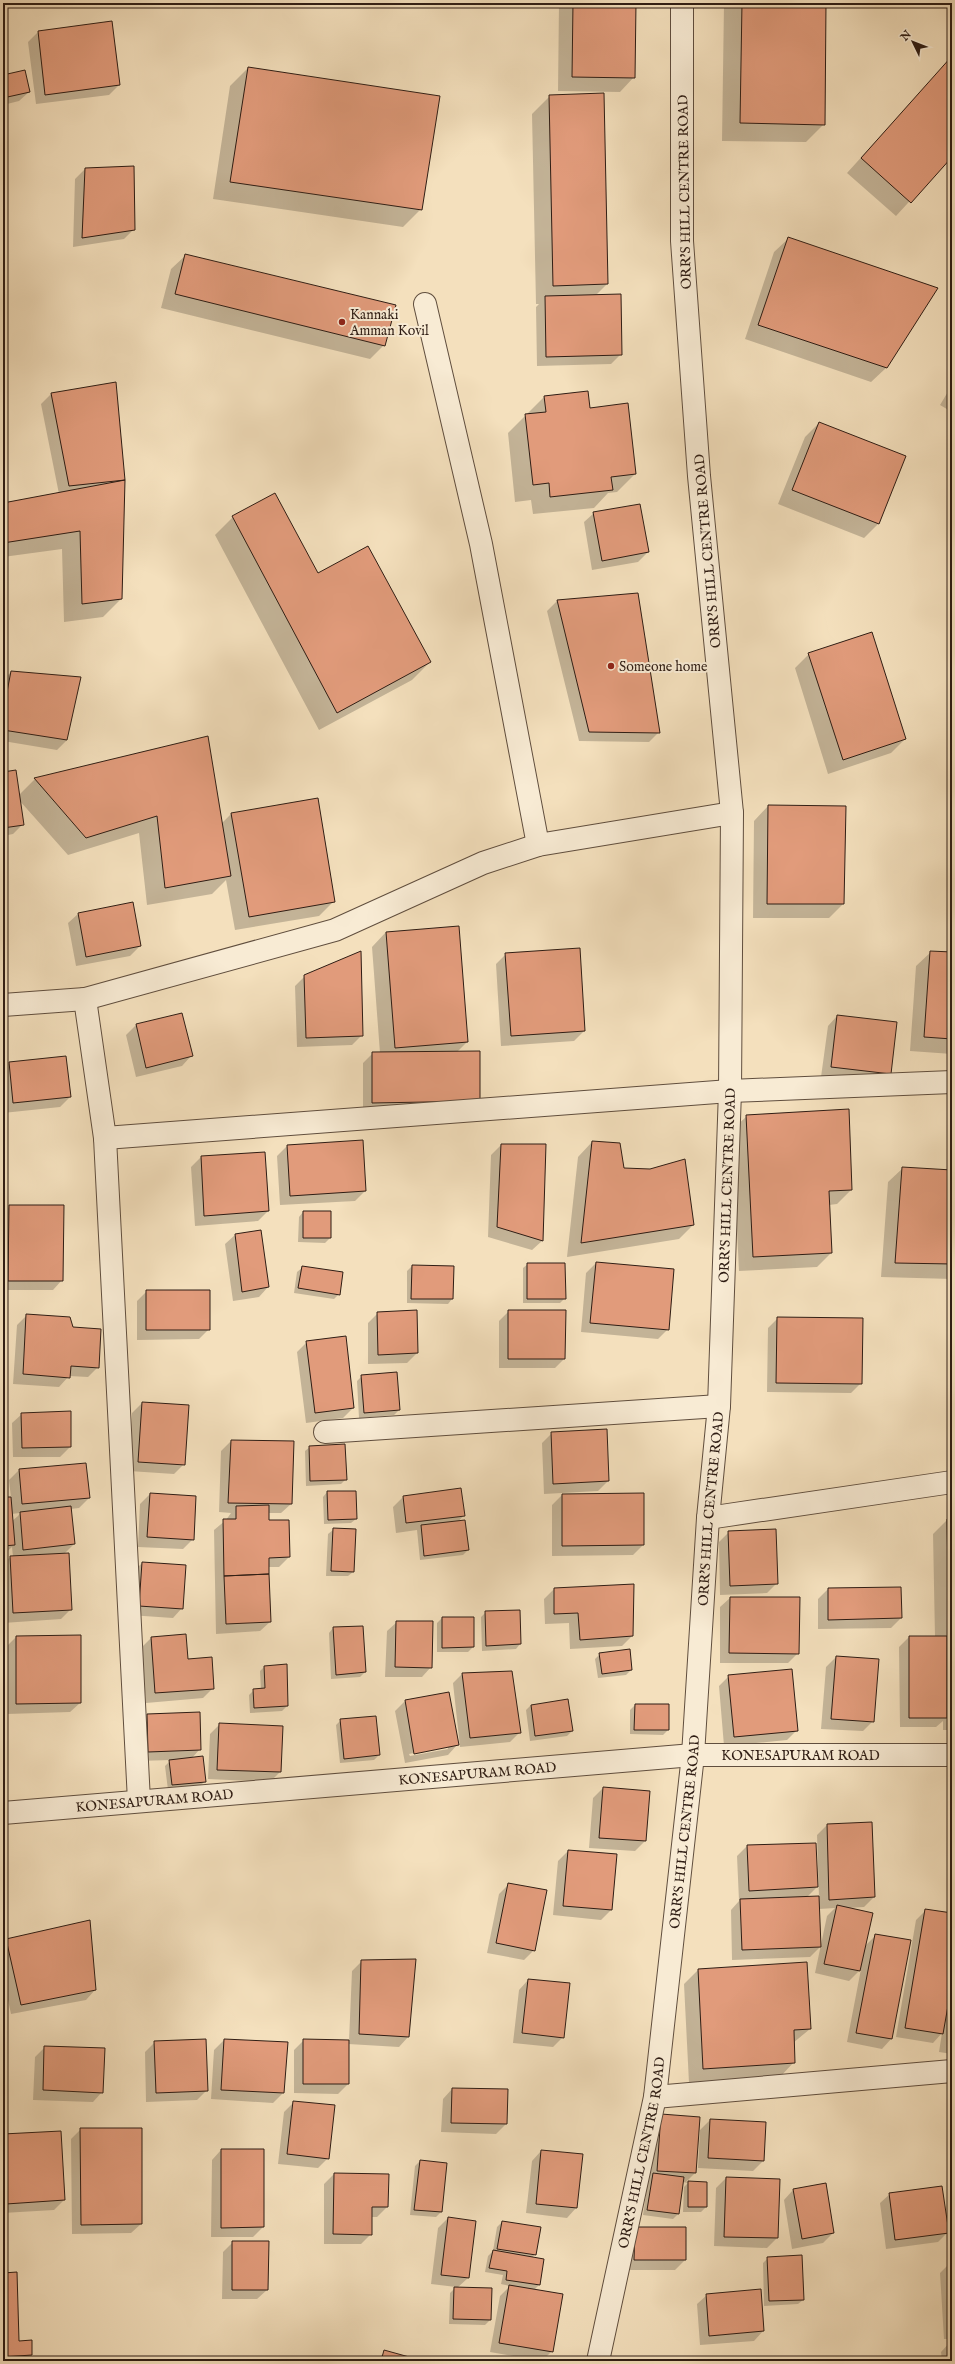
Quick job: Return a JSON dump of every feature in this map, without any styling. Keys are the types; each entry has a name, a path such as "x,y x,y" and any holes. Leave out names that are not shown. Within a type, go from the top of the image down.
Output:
{"street":[{"name":"ORR'S HILL CENTRE ROAD","path":"598,2361 655,2097 693,1755 708,1518 719,1406 730,1091 732,814 699,476 682,241 682,3"},
{"path":"426,304 481,544 538,845"},
{"path":"3,1005 85,999 334,930 484,863 538,845 732,814"},
{"path":"85,999 105,1138 139,1801"},
{"path":"105,1138 730,1091 952,1082"},
{"path":"325,1432 719,1406"},
{"path":"708,1518 952,1482"},
{"name":"KONESAPURAM ROAD","path":"3,1812 693,1755 952,1755"},
{"path":"655,2097 952,2071"}],"building":[{"path":"573,3 636,3 635,78 572,77"},
{"path":"742,3 826,3 825,125 740,123"},
{"path":"112,21 120,85 45,95 38,31"},
{"path":"952,56 952,157 911,203 861,158"},
{"path":"248,67 440,96 422,210 230,182"},
{"path":"25,70 30,92 3,98 3,75"},
{"path":"604,93 608,284 553,286 549,95"},
{"path":"134,166 135,230 82,238 85,168"},
{"path":"788,237 938,288 887,368 758,325"},
{"path":"185,254 396,305 385,346 175,294"},
{"path":"621,294 622,355 546,357 545,296"},
{"path":"116,382 125,480 69,486 51,393"},
{"path":"588,391 590,408 628,403 636,474 611,477 613,490 550,497 549,483 533,485 525,414 546,412 544,396"},
{"path":"819,422 906,456 879,524 792,490"},
{"path":"125,480 122,599 82,604 80,531 3,543 3,503"},
{"path":"275,493 318,573 368,546 431,662 337,713 232,516"},
{"path":"640,504 649,552 602,561 593,512"},
{"name":"Someone home","path":"638,593 660,733 589,732 557,600"},
{"path":"872,632 906,739 843,760 808,653"},
{"path":"11,671 81,677 67,740 3,730 3,713"},
{"path":"208,736 231,876 165,888 157,816 86,838 34,778"},
{"path":"16,770 24,825 3,828 3,772"},
{"path":"318,798 335,902 249,917 231,813"},
{"path":"768,805 846,806 844,904 767,904"},
{"path":"133,902 141,946 86,957 78,913"},
{"path":"459,926 468,1042 395,1048 386,932"},
{"path":"580,948 585,1031 511,1036 505,953"},
{"path":"361,951 363,1036 306,1038 304,975"},
{"path":"930,951 952,952 952,1039 924,1037"},
{"path":"182,1013 193,1056 146,1068 136,1024"},
{"path":"837,1015 897,1022 891,1074 831,1067"},
{"path":"480,1051 480,1101 372,1103 372,1052"},
{"path":"66,1056 71,1097 13,1103 9,1062"},
{"path":"849,1109 852,1190 829,1191 832,1253 753,1257 746,1115"},
{"path":"363,1140 366,1191 290,1196 287,1145"},
{"path":"592,1141 620,1143 624,1168 650,1169 685,1159 694,1225 581,1243"},
{"path":"501,1144 546,1144 543,1241 497,1227"},
{"path":"265,1152 269,1211 204,1216 201,1156"},
{"path":"902,1167 952,1170 952,1264 895,1263"},
{"path":"9,1205 64,1205 63,1281 8,1281"},
{"path":"303,1211 331,1211 331,1238 303,1238"},
{"path":"261,1230 269,1287 242,1292 235,1234"},
{"path":"596,1262 674,1269 669,1330 590,1323"},
{"path":"527,1263 565,1263 566,1299 527,1299"},
{"path":"412,1265 454,1266 453,1299 411,1299"},
{"path":"302,1266 343,1272 340,1295 298,1288"},
{"path":"146,1290 210,1290 210,1330 146,1330"},
{"path":"417,1310 418,1353 378,1355 377,1312"},
{"path":"508,1310 566,1310 565,1359 508,1359"},
{"path":"26,1314 70,1317 73,1327 101,1329 99,1368 71,1366 70,1378 23,1374"},
{"path":"777,1317 863,1318 862,1384 776,1383"},
{"path":"346,1336 354,1408 315,1413 306,1341"},
{"path":"397,1372 400,1410 364,1413 361,1375"},
{"path":"142,1402 189,1405 185,1465 138,1462"},
{"path":"71,1411 71,1447 22,1448 21,1413"},
{"path":"607,1429 609,1481 553,1484 551,1432"},
{"path":"231,1440 294,1441 292,1504 228,1503"},
{"path":"345,1444 347,1480 310,1481 309,1446"},
{"path":"86,1463 90,1498 22,1504 19,1469"},
{"path":"461,1488 465,1516 406,1523 403,1496"},
{"path":"327,1491 356,1491 357,1519 328,1520"},
{"path":"150,1493 196,1496 194,1540 147,1537"},
{"path":"644,1493 644,1545 562,1546 562,1494"},
{"path":"3,1497 11,1497 15,1545 3,1546"},
{"path":"269,1505 269,1520 289,1520 290,1557 269,1558 269,1574 224,1576 223,1519 236,1519 236,1506"},
{"path":"71,1506 75,1544 23,1550 20,1512"},
{"path":"952,1518 952,1629 949,1629 947,1519"},
{"path":"465,1520 469,1550 424,1556 421,1525"},
{"path":"333,1528 356,1529 354,1572 331,1571"},
{"path":"776,1529 778,1584 730,1586 728,1531"},
{"path":"69,1553 72,1610 13,1613 10,1556"},
{"path":"142,1562 186,1565 183,1609 139,1606"},
{"path":"269,1574 271,1622 226,1624 224,1576"},
{"path":"634,1584 633,1636 580,1640 578,1613 554,1614 554,1588"},
{"path":"901,1587 902,1618 828,1620 828,1588"},
{"path":"730,1597 800,1597 799,1654 729,1653"},
{"path":"520,1610 521,1644 486,1646 485,1611"},
{"path":"442,1617 474,1617 474,1647 442,1648"},
{"path":"396,1621 433,1621 432,1668 395,1667"},
{"path":"363,1626 366,1672 336,1675 333,1627"},
{"path":"186,1634 188,1659 212,1657 214,1689 155,1693 151,1637"},
{"path":"81,1635 81,1703 16,1704 16,1636"},
{"path":"909,1636 947,1636 947,1718 909,1718"},
{"path":"630,1649 632,1670 602,1674 599,1653"},
{"path":"836,1656 879,1659 874,1722 831,1719"},
{"path":"287,1664 288,1706 254,1708 253,1689 265,1688 264,1666"},
{"path":"792,1669 798,1731 734,1737 728,1675"},
{"path":"512,1671 521,1733 470,1738 462,1673"},
{"path":"449,1692 459,1745 414,1754 405,1700"},
{"path":"568,1699 573,1731 535,1736 531,1705"},
{"path":"635,1704 669,1704 669,1730 634,1730"},
{"path":"200,1712 201,1750 148,1752 147,1714"},
{"path":"376,1716 380,1755 344,1759 340,1719"},
{"path":"219,1723 283,1726 281,1772 217,1770"},
{"path":"203,1756 206,1782 172,1785 169,1760"},
{"path":"603,1787 650,1791 646,1841 599,1838"},
{"path":"872,1822 875,1897 829,1900 827,1824"},
{"path":"816,1843 818,1887 749,1891 747,1845"},
{"path":"568,1850 617,1854 612,1910 563,1906"},
{"path":"508,1883 547,1890 535,1951 496,1943"},
{"path":"819,1896 821,1947 742,1950 740,1899"},
{"path":"837,1905 873,1913 860,1971 824,1964"},
{"path":"925,1909 952,1913 952,1983 943,2034 905,2028"},
{"path":"90,1920 96,1990 21,2005 6,1939"},
{"path":"875,1934 911,1940 892,2039 856,2033"},
{"path":"416,1959 409,2037 359,2034 361,1960"},
{"path":"807,1962 811,2029 794,2030 795,2063 703,2069 698,1969"},
{"path":"528,1979 570,1983 564,2038 522,2033"},
{"path":"952,2022 952,2043 949,2042"},
{"path":"206,2039 208,2091 156,2093 154,2041"},
{"path":"224,2039 288,2042 284,2093 221,2090"},
{"path":"303,2039 349,2040 349,2084 303,2084"},
{"path":"44,2046 105,2048 103,2093 43,2090"},
{"path":"452,2088 508,2089 507,2124 451,2123"},
{"path":"293,2101 335,2105 329,2159 287,2154"},
{"path":"661,2114 700,2117 696,2173 657,2171"},
{"path":"710,2119 766,2122 764,2161 708,2158"},
{"path":"80,2128 142,2128 142,2224 81,2225"},
{"path":"61,2131 65,2200 6,2204 3,2134"},
{"path":"221,2149 264,2149 264,2227 221,2228"},
{"path":"541,2150 583,2154 577,2208 536,2204"},
{"path":"420,2160 447,2163 442,2212 414,2210"},
{"path":"334,2173 389,2174 388,2207 372,2207 372,2235 333,2234"},
{"path":"653,2173 684,2177 679,2214 647,2210"},
{"path":"726,2177 780,2179 778,2238 724,2237"},
{"path":"688,2181 707,2182 707,2207 688,2207"},
{"path":"826,2183 834,2233 802,2239 793,2189"},
{"path":"942,2186 949,2233 895,2240 889,2193"},
{"path":"448,2217 476,2221 469,2278 441,2275"},
{"path":"502,2221 541,2227 536,2255 497,2249"},
{"path":"635,2227 686,2227 686,2260 634,2260"},
{"path":"232,2241 269,2241 268,2290 232,2290"},
{"path":"493,2250 544,2259 540,2285 506,2280 507,2271 489,2268"},
{"path":"802,2255 804,2300 769,2301 767,2257"},
{"path":"950,2262 952,2262 952,2299"},
{"path":"17,2272 19,2341 32,2340 32,2355 3,2357 3,2273"},
{"path":"509,2285 563,2294 553,2352 499,2343"},
{"path":"454,2287 492,2288 491,2320 453,2319"},
{"path":"761,2289 764,2331 709,2336 706,2294"},
{"path":"384,2350 420,2360 381,2361"}],"place":[{"name":"Kannaki Amman Kovil","path":"342,322"},
{"name":"Someone home","path":"611,666"}]}
